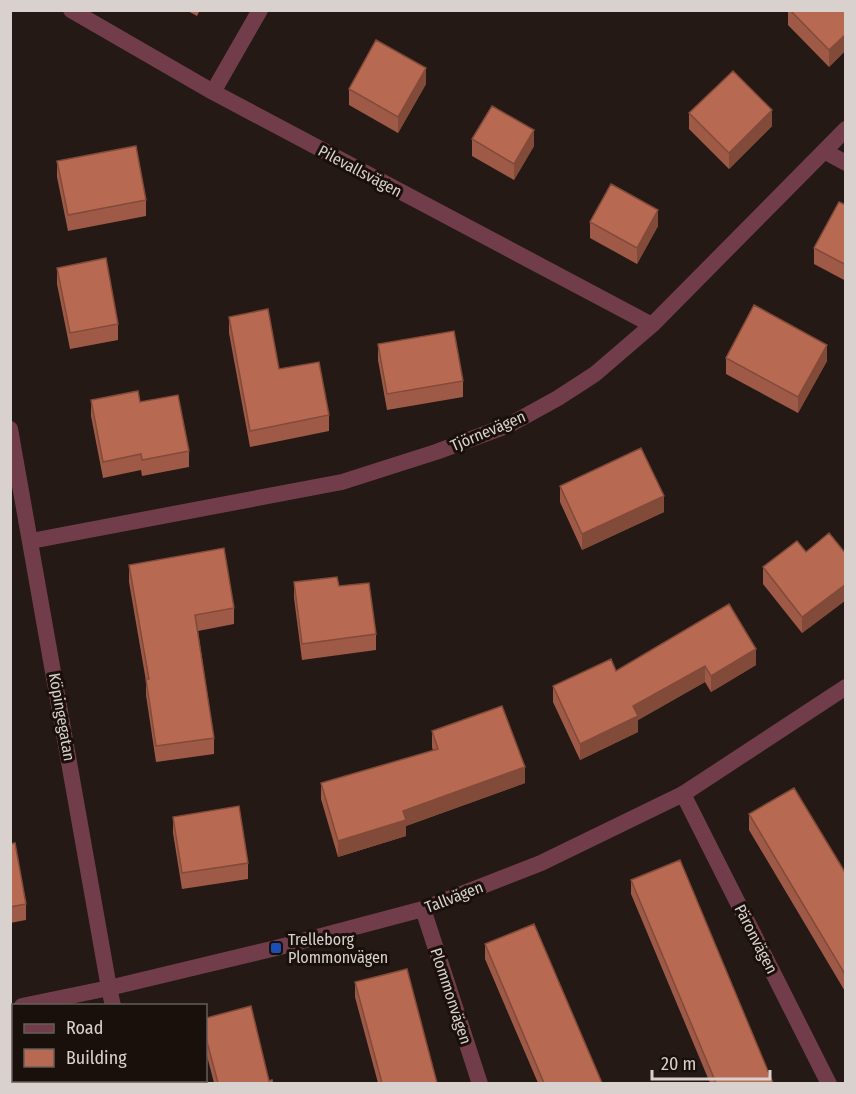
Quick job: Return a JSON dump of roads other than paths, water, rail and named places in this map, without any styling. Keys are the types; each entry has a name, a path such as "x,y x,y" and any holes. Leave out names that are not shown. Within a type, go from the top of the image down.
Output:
{"street":[{"name":"Pilevallsvägen","path":"70,10 213,92 652,326"},
{"path":"213,92 260,10"},
{"name":"Tjörnevägen","path":"31,541 342,482 436,452 509,425 595,374 652,326 846,129"},
{"path":"825,151 846,163"},
{"name":"Köpingegatan","path":"10,429 112,1004"},
{"name":"Tallvägen","path":"27,1004 276,948 423,909 541,863 684,794 846,687"},
{"name":"Päronvägen","path":"684,794 829,1083"},
{"name":"Plommonvägen","path":"423,909 480,1083"}],"place":[{"name":"Trelleborg Plommonvägen","path":"276,948"}]}
